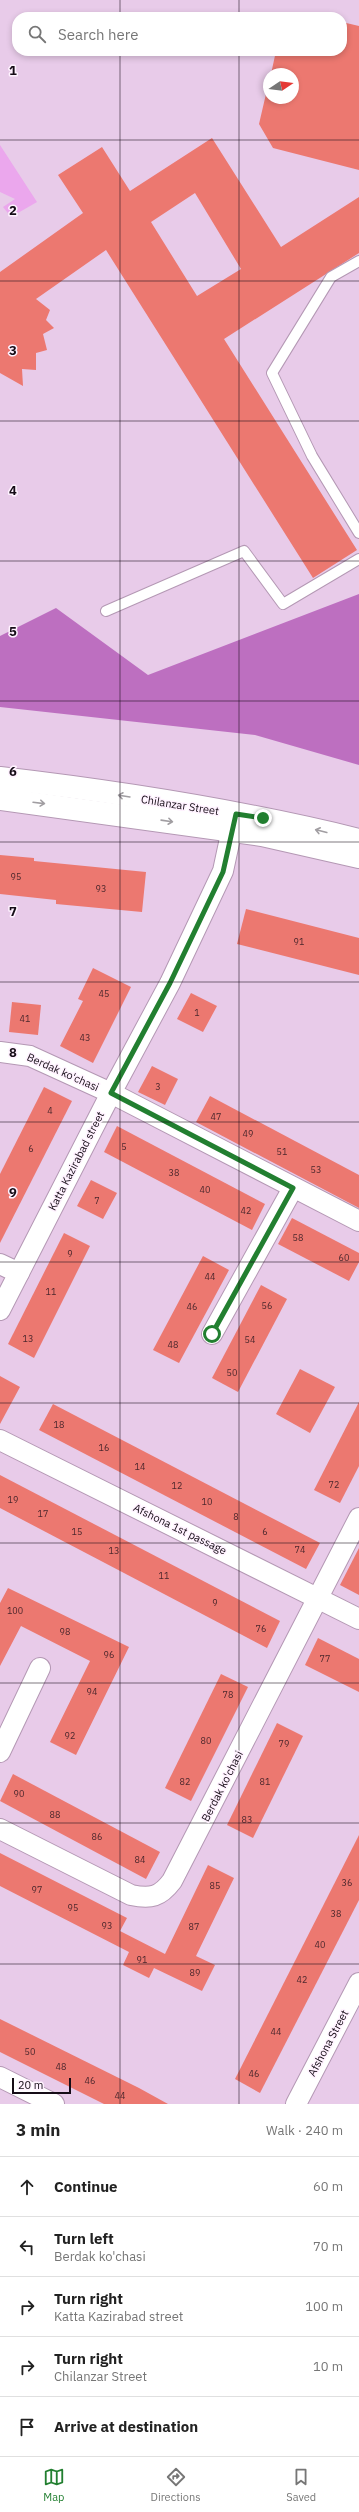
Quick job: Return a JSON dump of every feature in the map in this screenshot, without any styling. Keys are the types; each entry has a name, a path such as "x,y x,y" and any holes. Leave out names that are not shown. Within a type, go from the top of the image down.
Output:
{"main road":[{"name":"Chilanzar Street","path":"0,778 234,822 299,842 359,857"},
{"name":"Chilanzar Street","path":"0,799 234,822 302,826 359,840"}],"street":[{"name":"Katta Kazirabad street","path":"0,1310 111,1093 170,983 223,872 234,822"},
{"name":"Berdak ko'chasi","path":"0,1052 30,1056 111,1093 359,1221"},
{"path":"212,1334 293,1188"},
{"path":"0,1264 19,1273"},
{"name":"Afshona 1st passage","path":"0,1440 359,1619"},
{"name":"Berdak ko'chasi","path":"0,1829 130,1895 152,1896 163,1892 172,1881 319,1599 359,1518"},
{"path":"0,1752 40,1668"},
{"name":"Afshona Street","path":"296,2104 357,1993"},
{"path":"0,2077 54,2104"}],"lane":[{"path":"359,261 331,277 272,373 312,456 359,533"},
{"path":"106,611 244,551 283,604 359,560"}],"shaded area":[{"path":"0,145 37,202 11,217 3,207 15,199 0,192"},
{"path":"359,594 359,765 255,735 0,707 0,636 56,608 148,675"}],"building":[{"path":"347,23 359,26 359,170 273,148 259,124 264,104 299,104 299,68 272,68 275,56 347,56"},
{"path":"212,138 281,247 359,197 359,253 224,339 357,550 313,578 106,250 36,299 50,310 46,320 54,328 43,334 47,350 36,353 36,370 22,369 23,386 0,373 0,272 83,213 58,175 102,147 130,191","holes":["195,193 241,269 197,296 151,222"]},
{"path":"0,855 34,858 34,861 146,872 142,912 56,904 56,900 0,894"},
{"path":"246,909 359,938 359,975 237,944"},
{"path":"93,968 131,987 93,1063 60,1046 83,1001 78,999"},
{"path":"191,993 217,1006 203,1032 177,1019"},
{"path":"12,1002 41,1005 38,1035 9,1032"},
{"path":"152,1066 178,1079 165,1105 138,1092"},
{"path":"44,1087 72,1101 0,1243 0,1174"},
{"path":"210,1096 359,1175 359,1208 196,1122"},
{"path":"117,1126 265,1204 252,1230 104,1152"},
{"path":"91,1180 117,1193 103,1219 77,1206"},
{"path":"292,1218 359,1253 359,1262 349,1281 278,1244"},
{"path":"64,1233 90,1246 34,1358 8,1344"},
{"path":"203,1256 229,1270 179,1363 153,1350"},
{"path":"261,1285 287,1299 238,1392 212,1378"},
{"path":"300,1369 335,1387 310,1433 276,1414"},
{"path":"0,1376 20,1387 0,1424"},
{"path":"359,1402 359,1466 340,1503 314,1490"},
{"path":"53,1404 320,1543 306,1569 39,1430"},
{"path":"0,1475 280,1621 267,1648 0,1508"},
{"path":"359,1548 359,1595 340,1585"},
{"path":"8,1588 129,1647 76,1755 50,1742 90,1661 21,1626 0,1666 0,1603"},
{"path":"318,1638 359,1659 359,1692 305,1665"},
{"path":"221,1674 248,1687 191,1801 165,1788"},
{"path":"277,1723 303,1736 253,1838 227,1825"},
{"path":"13,1774 160,1852 146,1879 0,1801"},
{"path":"359,1835 359,1900 260,2093 235,2079"},
{"path":"0,1853 127,1918 120,1931 165,1954 208,1865 234,1878 196,1956 215,1965 202,1991 154,1968 149,1978 123,1965 129,1952 0,1886"},
{"path":"0,2019 168,2104 104,2104 0,2052"}],"route":[{"path":"212,1334 293,1188 111,1093 170,983 223,872 236,814 263,818"}]}
